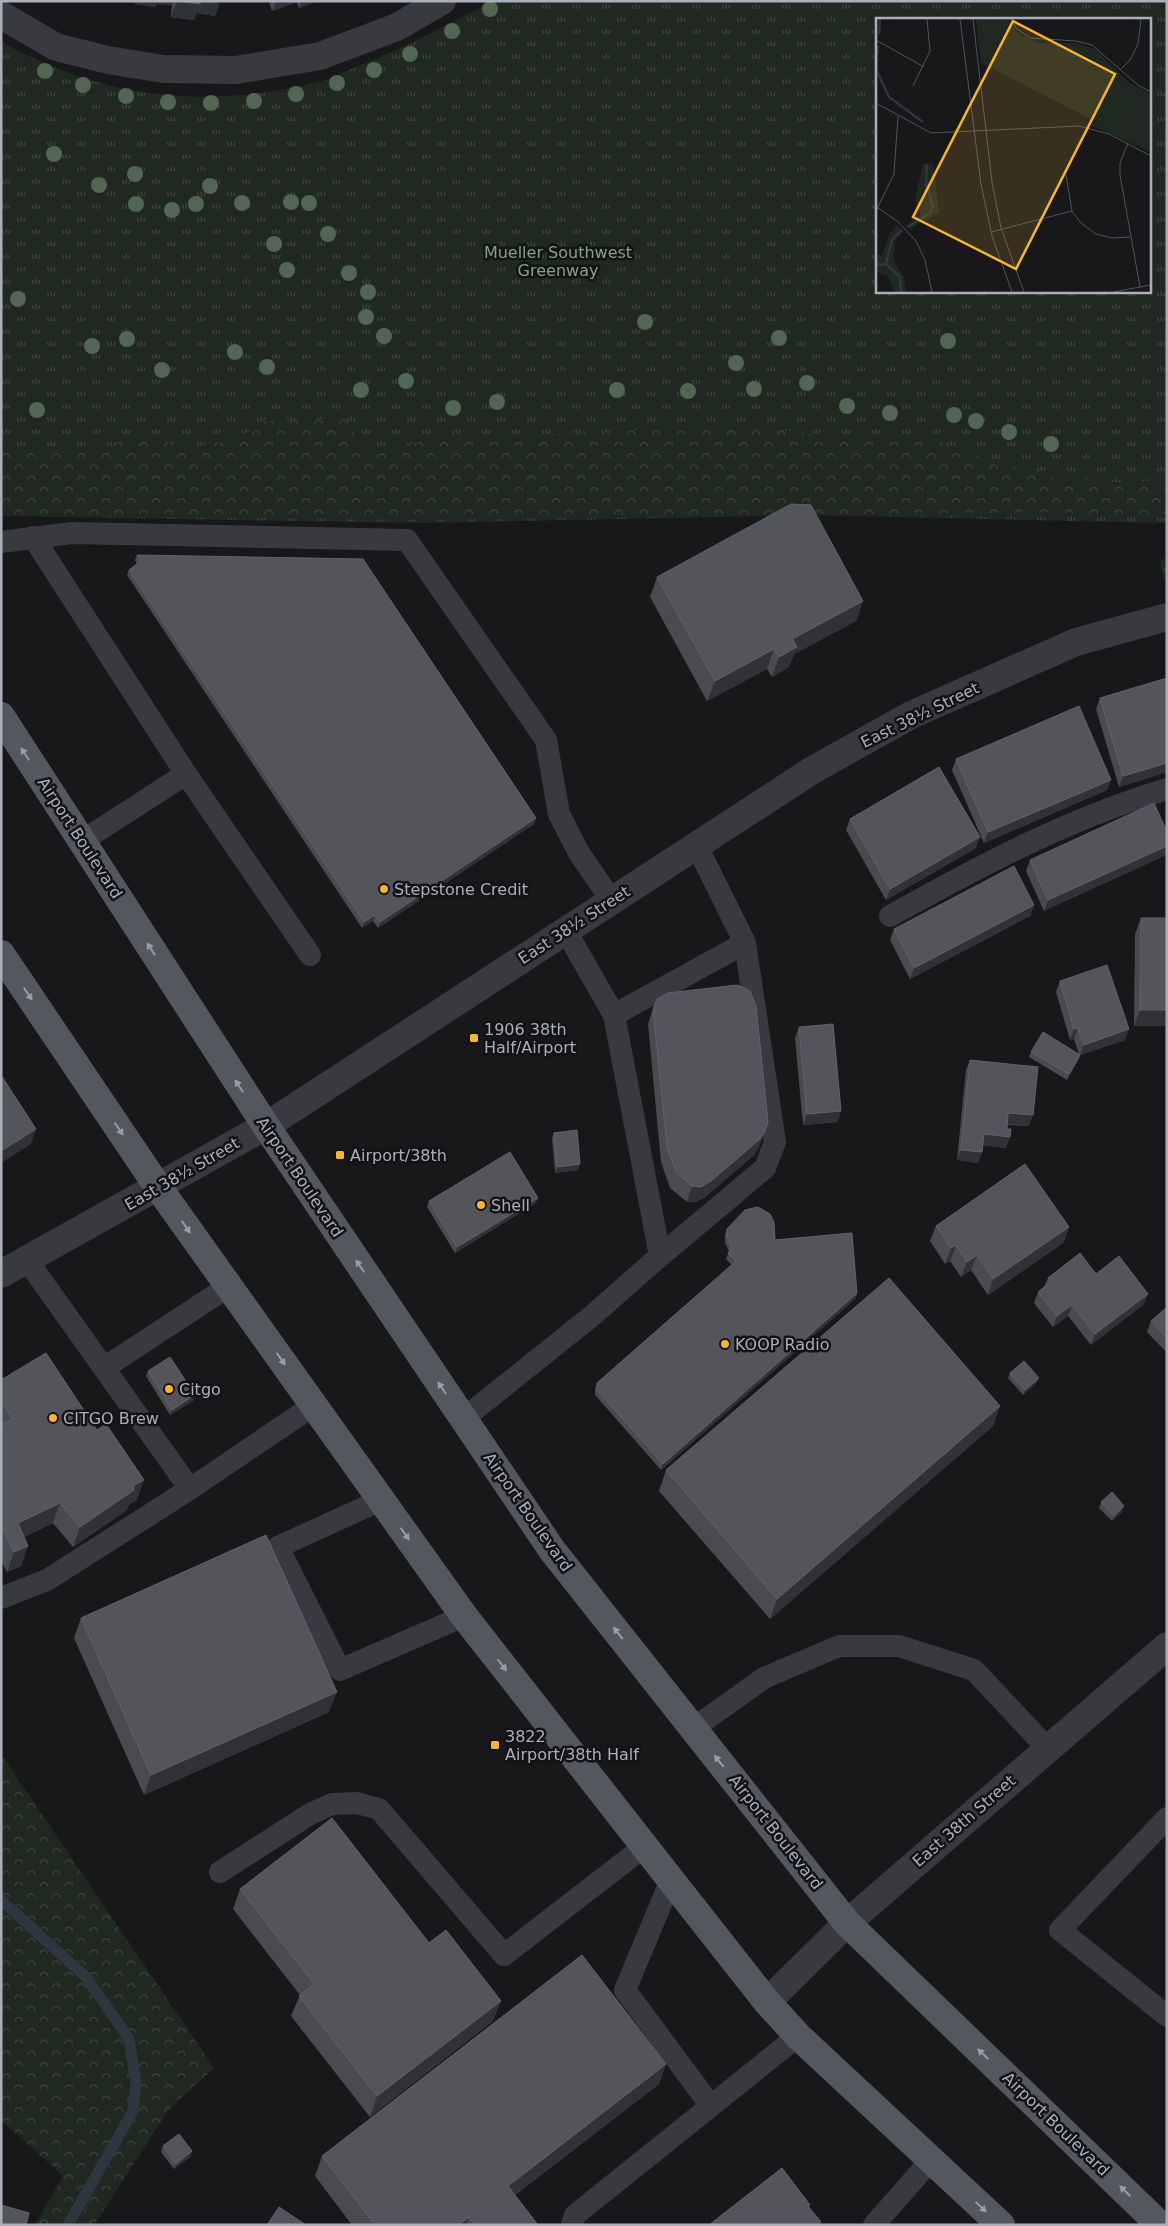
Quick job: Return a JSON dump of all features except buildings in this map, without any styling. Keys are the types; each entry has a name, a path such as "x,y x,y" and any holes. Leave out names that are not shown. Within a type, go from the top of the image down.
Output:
{"main road":[{"name":"Airport Boulevard","path":"1,716 266,1126 552,1550 847,1922 1160,2225"},
{"path":"1,954 158,1187 464,1616 671,1880 767,2002 798,2036 1001,2225"}],"street":[{"path":"1,15 56,47 108,60 163,69 236,70 320,56 397,27 442,1"},
{"name":"East 38½ Street","path":"1,1274 266,1126 811,771 911,715 1076,642 1167,617"},
{"name":"East 38th Street","path":"767,2002 847,1922 1167,1646"}],"lane":[{"path":"1,542 72,532 407,540 546,740 559,814 580,853 612,901"},
{"path":"33,537 186,774 310,955"},
{"path":"82,841 186,774"},
{"path":"890,916 969,872 1034,841 1122,804 1167,789"},
{"path":"463,1419 593,1315 765,1168 775,1142 745,943 697,846"},
{"path":"566,930 614,1015 660,1256"},
{"path":"614,1015 745,943"},
{"path":"27,1260 190,1490"},
{"path":"104,1368 229,1286"},
{"path":"1,1598 47,1580 190,1490 314,1406"},
{"path":"381,1500 278,1547 340,1670 464,1616"},
{"path":"694,1728 764,1678 839,1646 899,1646 974,1670 1048,1749"},
{"path":"220,1872 310,1814 332,1804 357,1802 379,1809 504,1955 645,1846"},
{"path":"1167,1818 1060,1930 1167,2016"},
{"path":"671,1880 626,1990 711,2106"},
{"path":"572,2225 575,2215 798,2036"},
{"path":"874,2225 931,2160"}],"green space":[{"name":"Mueller Southwest Greenway","path":"493,1 1167,1 1167,523 809,515 425,523 4,516 1,518 1,41 40,61 79,76 118,87 157,94 197,97 280,90 322,81 427,35"},
{"path":"345,418 371,456 420,442 445,432 487,437 683,428 789,431 843,438 934,440 1046,478 1130,483 1167,478 1167,518 1053,512 427,520 1,515 1,451 43,446 102,452 130,435 191,447 236,440 266,421"},
{"path":"1167,558 1167,579 1164,580 1160,560"},
{"path":"1,1754 214,2068 170,2108 94,2225 35,2225 63,2176 1,2120"}],"waterway":[{"path":"1,1900 86,1977 129,2039 136,2082 133,2111 68,2225"}],"place":[{"name":"Stepstone Credit","path":"384,889"},
{"name":"1906 38th Half/Airport","path":"474,1038"},
{"name":"Airport/38th","path":"340,1155"},
{"name":"Shell","path":"481,1205"},
{"name":"KOOP Radio","path":"725,1344"},
{"name":"Citgo","path":"169,1389"},
{"name":"CITGO Brew","path":"53,1418"},
{"name":"3822 Airport/38th Half","path":"495,1745"}]}
